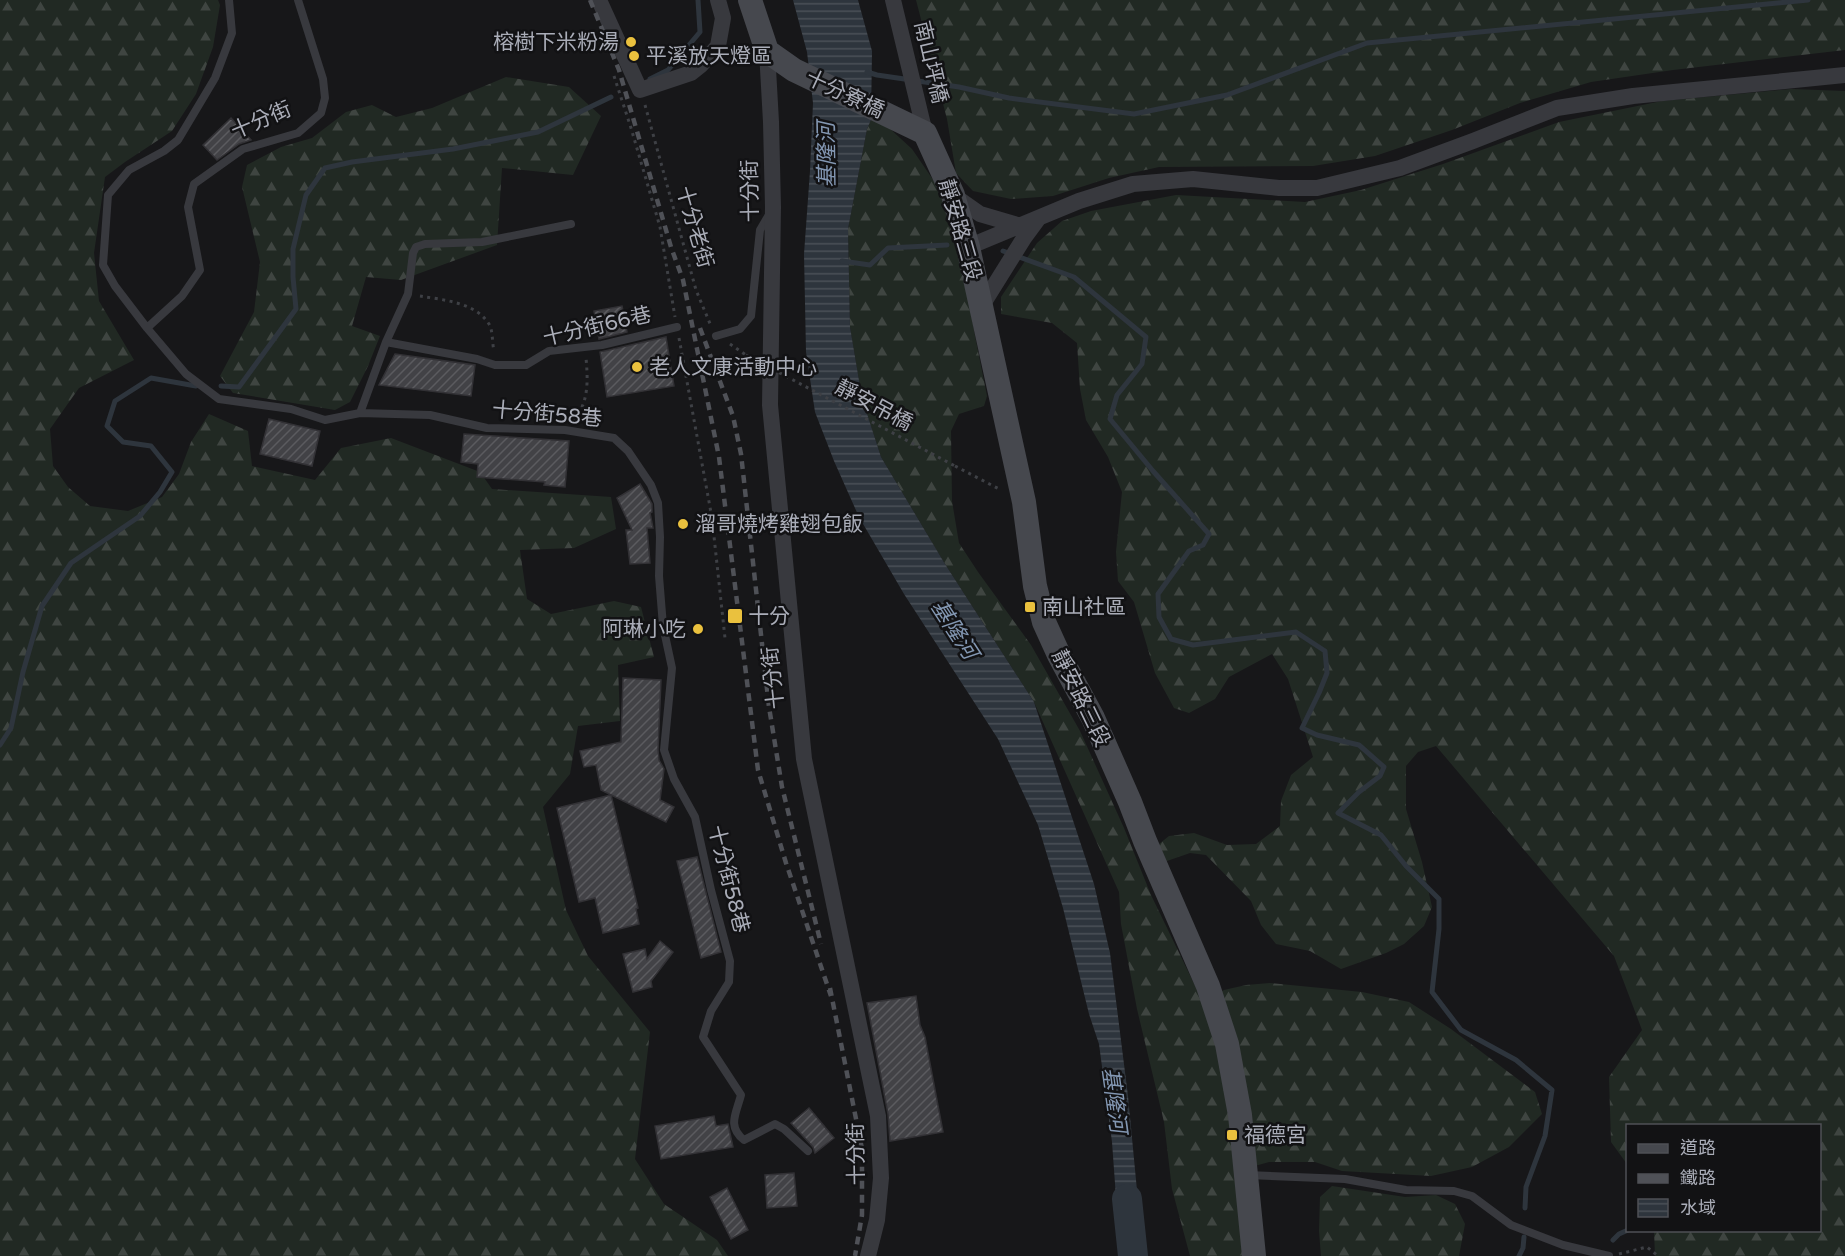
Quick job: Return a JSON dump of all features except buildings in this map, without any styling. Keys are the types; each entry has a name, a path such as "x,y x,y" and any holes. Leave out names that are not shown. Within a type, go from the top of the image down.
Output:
{"main road":[{"path":"750,0 767,51"},
{"name":"十分寮橋","path":"767,51 794,70 925,133"},
{"name":"靜安路三段","path":"925,133 953,195 968,247 1024,502 1035,586 1044,622 1059,656 1093,718 1130,802 1208,986 1227,1044 1240,1115 1254,1256"}],"street":[{"path":"599,0 640,90 691,73 718,46 723,18 718,0"},
{"name":"南山坪橋","path":"893,0 925,133"},
{"name":"十分街","path":"767,51 773,207 771,405 804,759 878,1116 881,1178 877,1220 868,1256"},
{"path":"968,247 1079,201 1133,184 1193,179 1279,188 1317,188 1400,168 1557,108 1644,95 1845,75"},
{"path":"953,195 980,214 1021,226"},
{"path":"981,307 1039,218"}],"lane":[{"path":"147,328 115,286 103,264 108,195 129,170 164,151 178,140 215,78 232,33 229,0"},
{"name":"十分街","path":"147,328 183,296 200,270 188,207 194,184 243,149 298,133 321,113 325,98 323,78 298,0"},
{"path":"716,336 740,329 752,316 760,230 773,207"},
{"path":"360,413 386,342 408,294 413,253 416,247 425,244 482,242 571,224"},
{"name":"十分街66巷","path":"386,342 477,358 495,365 526,365 549,351 602,345 677,327"},
{"name":"十分街58巷","path":"147,328 186,374 219,399 291,409 325,420 360,413 430,415 487,428 565,430 614,438 628,451 651,485 658,503 659,576 663,626 672,669 663,750 674,779 695,817 730,961 729,982 711,1011 703,1037 741,1095 734,1122 736,1133 744,1140 775,1124 784,1129 808,1151"},
{"path":"1247,1175 1345,1179 1406,1190 1454,1191 1472,1196 1511,1226 1563,1245 1610,1256"}],"path":[{"name":"十分老街","path":"640,90 696,290 716,336"},
{"path":"408,294 453,302 477,311 490,325 495,365"},
{"name":"靜安吊橋","path":"716,336 746,355 1024,502"},
{"path":"565,430 579,414 587,394 585,347"},
{"path":"1610,1256 1647,1247 1658,1256"}],"green space":[{"path":"0,0 218,0 220,5 213,47 196,94 172,131 105,177 94,253 99,301 134,360 79,388 50,429 53,466 68,487 90,506 128,511 162,497 179,474 191,442 209,414 248,431 252,466 315,480 341,448 391,438 480,472 492,489 611,497 616,529 574,548 520,550 527,599 551,614 614,601 641,607 654,657 618,665 620,721 578,726 570,774 543,807 566,910 588,956 650,1032 635,1159 664,1204 717,1240 728,1256 0,1256"},
{"path":"916,0 1845,0 1845,50 1591,82 1520,103 1452,130 1375,156 1313,166 1159,167 1109,178 1053,196 1011,199 973,191 956,173 947,119"},
{"path":"506,77 569,87 601,116 573,175 502,168 497,245 401,280 366,277 352,326 380,336 350,402 335,410 233,393 220,376 254,312 260,262 242,187 247,165 281,147 312,138 346,112 372,105 396,117 432,108"},
{"path":"1791,89 1845,91 1845,1256 1655,1256 1654,1232 1821,1232 1821,1124 1626,1124 1626,1163 1611,1142 1609,1077 1642,1030 1614,956 1436,746 1418,752 1406,766 1406,809 1422,862 1432,907 1424,926 1404,944 1386,953 1341,969 1310,951 1276,944 1261,925 1251,901 1206,855 1190,853 1164,862 1159,844 1169,836 1194,833 1227,845 1256,844 1280,826 1281,801 1291,775 1313,757 1288,679 1272,654 1229,677 1215,699 1189,713 1174,708 1155,673 1134,602 1118,581 1116,552 1122,492 1108,457 1086,420 1080,389 1077,343 1052,323 1001,314 1001,297 1037,243 1062,221 1091,211 1176,195 1305,202 1361,190 1443,164 1559,122 1662,101"},
{"path":"871,120 888,127 912,149 938,187 958,234 987,396 984,406 959,414 951,431 952,501 959,543 1031,645 1080,731 1124,828 1151,895 1201,998 1205,1000 1224,990 1246,985 1270,983 1362,992 1409,1002 1451,1029 1535,1092 1542,1114 1509,1147 1472,1167 1431,1176 1342,1171 1315,1162 1269,1162 1237,1171 1245,1256 1190,1256 1172,1189 1164,1122 1137,1009 1121,924 1119,892 1034,702 945,564 881,457 862,398 850,327 848,229 867,129"},
{"path":"1332,1186 1405,1197 1436,1195 1455,1204 1465,1224 1459,1256 1321,1256 1320,1197"}],"water":[{"path":"793,0 858,0 872,51 871,120 867,129 848,229 850,327 862,398 881,457 945,564 1034,702 1094,884 1110,953 1128,1096 1142,1243 1122,1239 1118,1225 1112,1142 1099,1044 1089,1014 1063,908 1038,825 998,739 904,594 859,517 815,412 806,352 804,254 813,103 807,52"}],"waterway":[{"path":"650,79 668,70 700,32 698,0"},
{"path":"867,72 959,87 1009,98 1134,114 1227,95 1367,43 1808,0"},
{"path":"221,386 239,387 296,309 293,249 306,195 325,168 352,162 453,149 538,132 611,97"},
{"path":"842,261 870,265 888,248 947,245"},
{"path":"1003,251 1074,277 1146,337 1142,364 1117,395 1110,419 1209,534 1203,545 1189,551 1158,594 1159,617 1171,639 1193,645 1296,632 1325,651 1327,673 1302,728 1317,735 1359,745 1384,767 1380,776 1359,792 1338,813 1381,835 1406,866 1439,899 1439,929 1432,992 1461,1030 1516,1060 1552,1090 1545,1136 1526,1187 1525,1208"},
{"path":"0,745 11,728 23,672 42,606 71,563 140,516 160,492 172,472 151,446 123,442 107,426 115,401 151,378 196,386"},
{"name":"基隆河","path":"1127,1199 1133,1256"},
{"path":"1613,1240 1626,1231"},
{"path":"1519,1256 1523,1248 1524,1237"}],"railway":[{"path":"590,0 619,70 671,247 683,280 719,457 758,770 786,863 831,996"},
{"path":"700,328 733,416 741,454 769,707 782,787 821,944"},
{"path":"830,988 862,1149 862,1215 855,1256"}],"place":[{"name":"榕樹下米粉湯","path":"631,42"},
{"name":"平溪放天燈區","path":"634,56"},
{"name":"老人文康活動中心","path":"637,367"},
{"name":"溜哥燒烤雞翅包飯","path":"683,524"},
{"name":"南山社區","path":"1030,607"},
{"name":"十分","path":"735,616"},
{"name":"阿琳小吃","path":"698,629"},
{"name":"福德宮","path":"1232,1135"}]}
